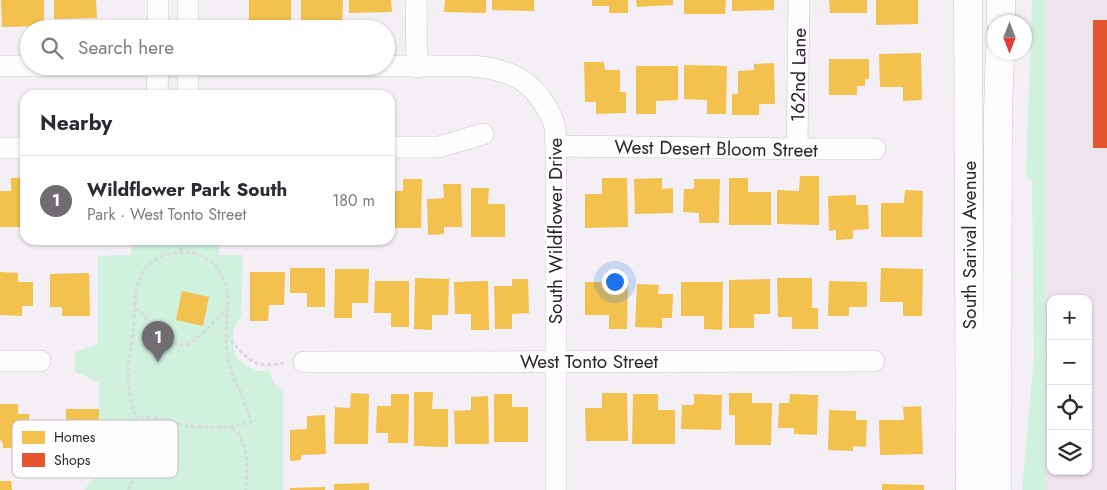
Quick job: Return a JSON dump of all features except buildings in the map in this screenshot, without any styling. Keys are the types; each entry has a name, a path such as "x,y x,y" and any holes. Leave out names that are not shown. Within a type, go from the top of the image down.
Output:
{"main road":[{"name":"South Sarival Avenue","path":"968,0 970,481"},
{"path":"1001,0 1001,15"},
{"name":"South Sarival Avenue","path":"997,481 1000,60"},
{"path":"969,210 999,209"},
{"path":"970,481 997,481"}],"street":[{"path":"158,0 158,20"},
{"path":"188,0 188,20"},
{"path":"416,0 417,67"},
{"name":"162nd Lane","path":"798,149 799,0"},
{"name":"South Wildflower Drive","path":"0,66 20,66"},
{"name":"South Wildflower Drive","path":"395,67 473,66 509,73 525,82 540,96 554,123 556,146 556,490"},
{"path":"157,90 158,75"},
{"path":"188,75 188,90"},
{"path":"395,147 439,147 483,134"},
{"name":"West Desert Bloom Street","path":"556,146 875,149"},
{"path":"0,148 20,148"},
{"path":"0,361 40,361"},
{"name":"West Tonto Street","path":"304,362 874,361"}],"path":[{"path":"181,251 182,245"},
{"path":"137,417 133,410 127,378 136,292 139,280 143,271 151,263 160,257 181,251 199,255 212,262 224,280 227,295 226,335 229,365 244,400 250,422 231,427 188,426 178,424"},
{"path":"135,309 139,310 168,340 181,345 189,344 227,311"},
{"path":"226,335 236,347 257,364 304,362"},
{"path":"137,417 151,417 163,420"},
{"path":"231,427 240,436 245,450 247,465 246,490"},
{"path":"128,490 134,478"}],"shaded area":[{"path":"1045,0 1107,0 1107,490 1046,490"}],"green space":[{"path":"1032,0 1045,0 1046,490 1022,490 1034,357 1032,181 1026,176 1030,60 1032,60"},
{"path":"132,245 219,245 219,255 243,255 241,316 234,329 233,346 237,358 247,366 258,371 269,371 273,382 283,392 283,490 84,490 95,478 178,478 178,420 99,420 99,382 75,372 75,352 98,344 98,256 131,255"}],"place":[{"name":"Wildflower Park South","path":"158,362"}]}
